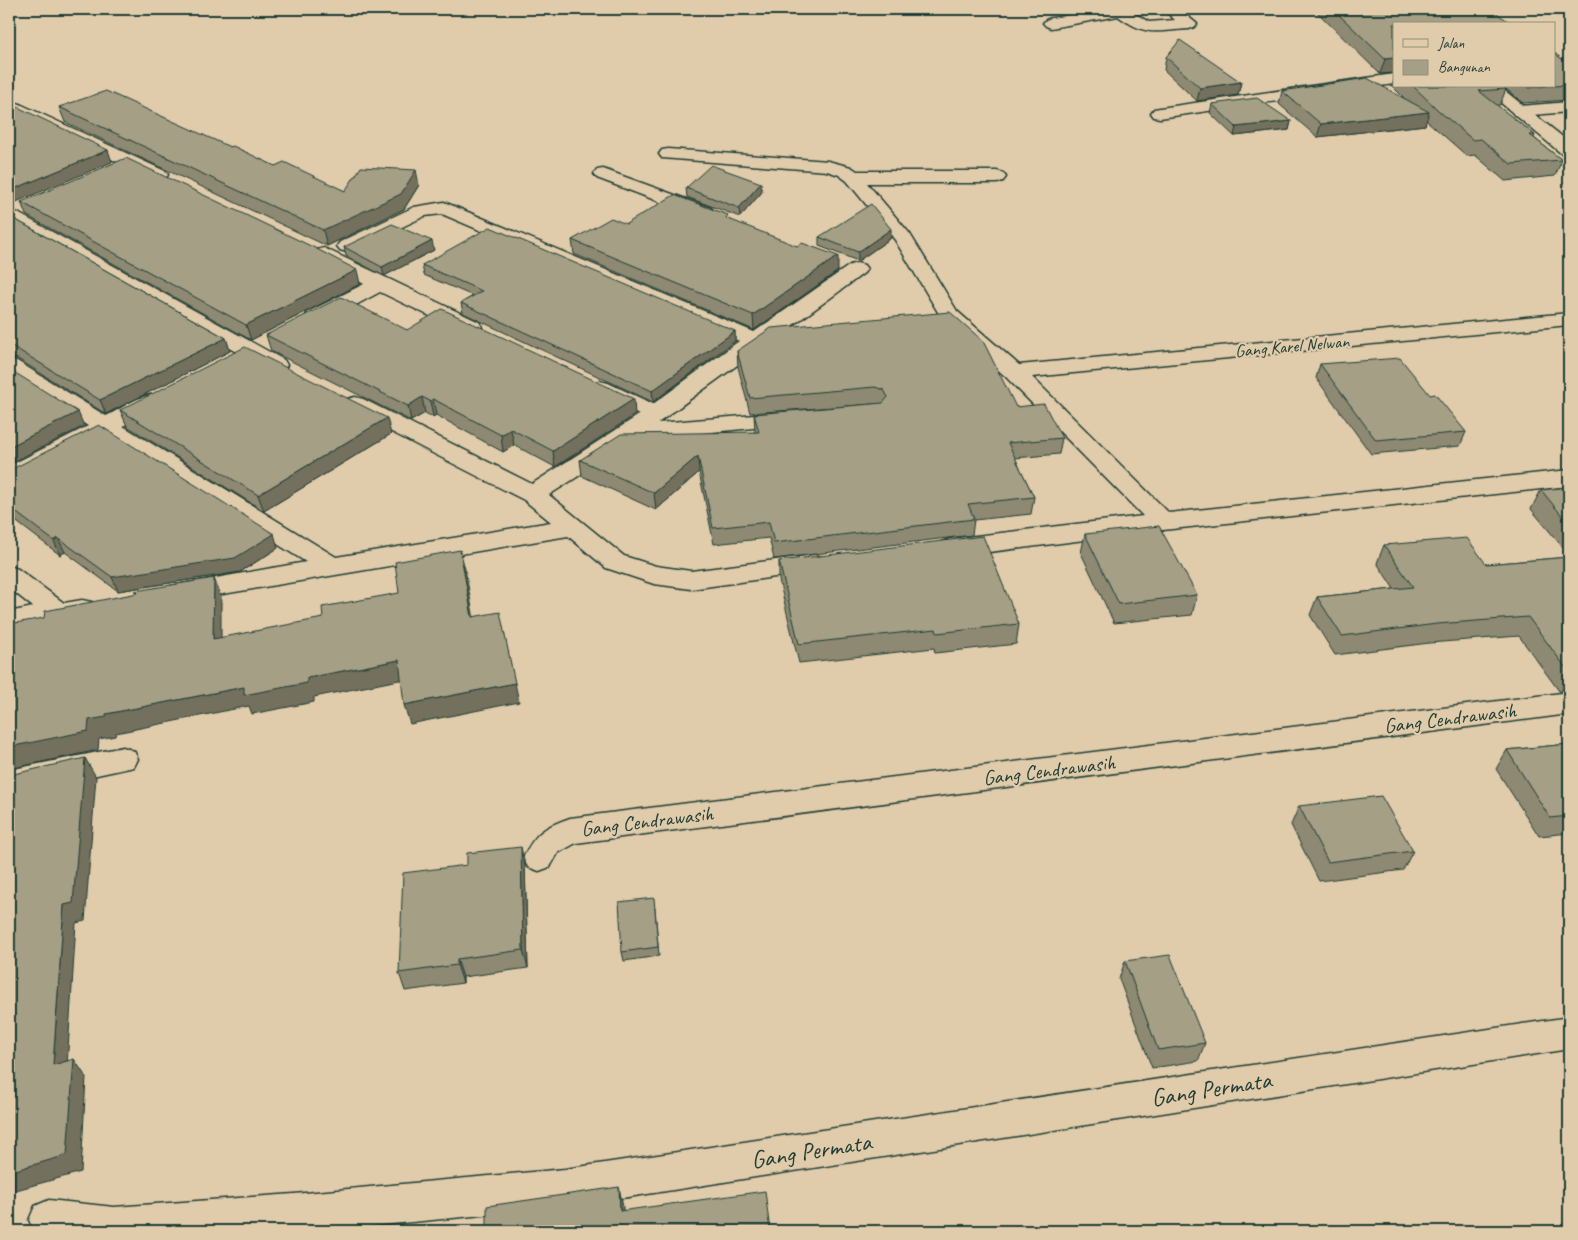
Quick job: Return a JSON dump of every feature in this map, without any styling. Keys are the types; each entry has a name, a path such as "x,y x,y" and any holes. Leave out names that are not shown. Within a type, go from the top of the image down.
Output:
{"street":[{"path":"1051,23 1127,10 1141,25 1149,27 1188,24 1170,9"},
{"path":"1160,113 1393,79"},
{"path":"1491,88 1569,151"},
{"path":"9,104 124,166 177,184"},
{"path":"1520,111 1569,107"},
{"path":"668,154 828,166 846,171 854,177 903,238 949,315 1014,372 1163,522"},
{"path":"604,174 724,219"},
{"path":"854,177 997,177"},
{"path":"486,334 380,284 318,251 421,211 444,208 755,340"},
{"path":"15,212 241,356 294,374"},
{"path":"532,494 630,432 755,340 784,322 857,269 841,263"},
{"path":"302,324 380,284"},
{"name":"Gang Karel Nelwan","path":"1014,372 1569,320"},
{"path":"241,356 276,338"},
{"path":"9,366 332,567"},
{"path":"584,380 654,413"},
{"path":"9,476 173,392"},
{"path":"338,396 532,494 615,562 654,575 691,580 841,561"},
{"path":"630,432 816,416"},
{"path":"929,550 1163,522 1569,478"},
{"path":"156,596 572,526"},
{"path":"9,575 59,613"},
{"path":"9,621 108,605"},
{"name":"Gang Cendrawasih","path":"539,858 547,844 570,831 1569,703"},
{"path":"9,782 123,759"},
{"name":"Gang Permata","path":"49,1220 114,1227 294,1214 565,1188 1569,1033"}],"building":[{"path":"1333,9 1403,9 1405,11 1424,11 1425,9 1491,9 1509,22 1393,22 1393,58 1385,59"},
{"path":"1180,40 1241,82 1200,88 1166,57"},
{"path":"1556,54 1569,64 1569,85 1556,86"},
{"path":"1367,78 1429,112 1321,124 1282,91"},
{"path":"1415,88 1505,88 1506,89 1479,91 1535,135 1530,135 1562,160 1511,164 1481,139 1473,140"},
{"path":"106,91 275,166 284,162 345,191 361,167 416,170 401,194 323,230 59,107"},
{"path":"1257,98 1291,121 1236,127 1212,104"},
{"path":"9,103 108,150 9,191"},
{"path":"126,158 357,270 246,325 21,202"},
{"path":"711,165 761,183 739,208 686,188"},
{"path":"674,195 728,215 726,218 797,246 802,243 838,256 753,315 572,240 611,218 626,224"},
{"path":"871,204 891,229 858,252 819,237"},
{"path":"9,216 226,338 100,400 12,346 9,346"},
{"path":"392,224 432,241 382,267 344,247"},
{"path":"490,227 735,331 652,391 461,303 482,291 422,265"},
{"path":"341,297 407,330 442,309 634,399 553,451 511,429 501,435 433,399 430,401 422,397 408,406 266,335"},
{"path":"950,312 983,341 1016,407 1044,404 1062,438 1008,443 1034,497 968,504 974,519 774,543 769,522 713,528 698,456 654,493 580,460 621,434 759,432 754,414 883,403 888,397 884,390 875,387 750,398 737,351 771,328"},
{"path":"245,347 387,418 258,495 120,410"},
{"path":"1400,358 1430,395 1435,394 1466,432 1376,440 1320,364"},
{"path":"9,369 78,412 9,447"},
{"path":"99,425 274,534 235,558 112,577 58,538 54,541 9,507 9,470"},
{"path":"1569,487 1569,524 1541,490"},
{"path":"1159,526 1197,595 1119,604 1085,534"},
{"path":"983,536 1019,624 937,633 936,629 799,644 779,561"},
{"path":"1467,538 1486,564 1569,557 1569,672 1528,617 1437,624 1342,636 1317,597 1413,587 1384,545"},
{"path":"460,550 472,617 500,612 515,683 404,705 399,660 307,678 307,683 244,695 244,687 106,714 106,717 89,720 88,731 9,747 9,624 44,618 45,611 138,593 135,591 214,578 213,639 323,618 322,607 399,593 395,562"},
{"path":"1569,744 1569,816 1550,818 1507,750"},
{"path":"85,758 73,903 64,905 53,1065 74,1059 67,1155 9,1172 9,775"},
{"path":"1381,796 1413,851 1328,862 1299,806"},
{"path":"521,847 523,950 457,959 457,965 399,973 403,873 467,865 467,853"},
{"path":"654,898 658,947 622,952 619,902"},
{"path":"1170,955 1205,1043 1158,1050 1125,961"},
{"path":"619,1187 620,1211 765,1191 770,1231 487,1231 487,1206"}]}
